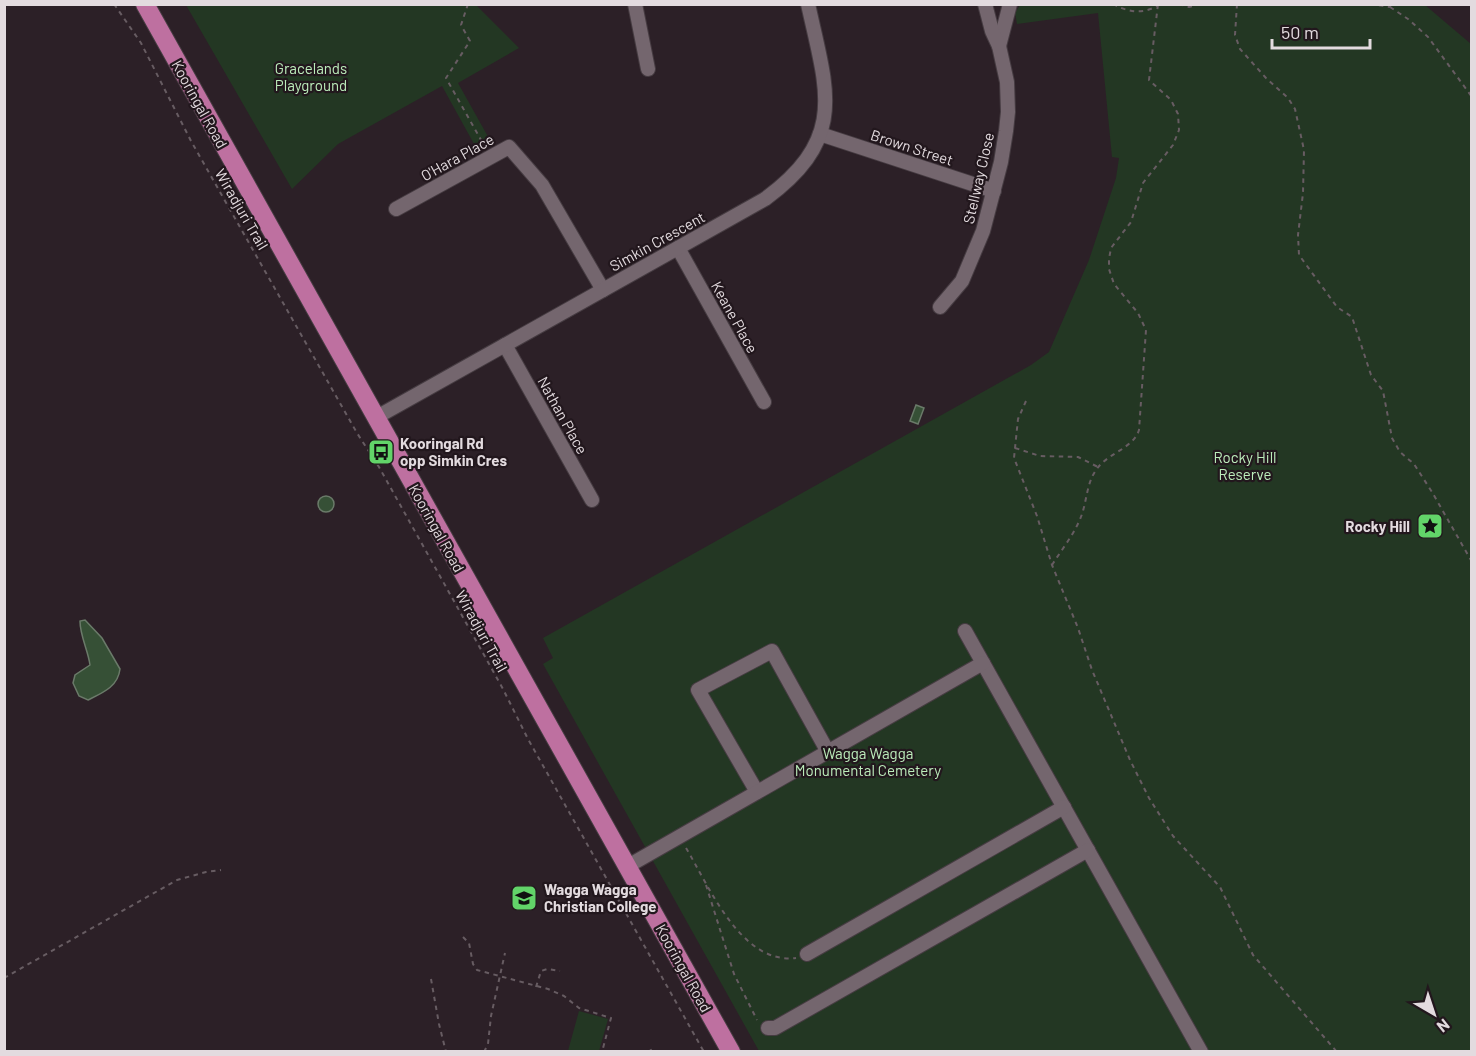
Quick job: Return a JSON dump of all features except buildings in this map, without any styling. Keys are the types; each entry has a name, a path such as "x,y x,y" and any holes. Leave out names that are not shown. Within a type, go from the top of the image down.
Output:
{"main road":[{"name":"Kooringal Road","path":"145,4 731,1052"}],"street":[{"path":"635,4 648,69"},
{"name":"Simkin Crescent","path":"375,418 765,199 783,186 799,170 820,134 824,119 826,84 808,4"},
{"name":"Stellway Close","path":"940,307 956,290 966,274 983,231 1001,162 1008,112 1007,82 999,45 992,31 985,4"},
{"name":"Stellway Close","path":"999,45 1010,4"},
{"name":"Brown Street","path":"820,134 994,191"},
{"name":"O'Hara Place","path":"396,209 509,147 542,185 603,290"},
{"name":"Keane Place","path":"678,248 764,402"},
{"name":"Nathan Place","path":"506,345 592,500"},
{"path":"965,631 1201,1052"},
{"path":"757,792 698,690 772,651 828,752"},
{"path":"628,866 984,663"},
{"path":"807,954 1064,807"},
{"path":"768,1028 775,1028 1088,850"}],"path":[{"name":"Wiradjuri Trail","path":"114,4 141,44 191,141 357,433 379,467 503,689 528,739 704,1052"},
{"path":"468,4 461,25 470,42 446,78 491,157"},
{"path":"1113,4 1120,9 1140,12 1150,11 1158,5"},
{"path":"1179,4 1189,7 1200,4"},
{"path":"1237,4 1235,35 1240,49 1288,98 1295,109 1304,150 1303,193 1298,235 1299,255 1337,307 1352,317 1371,375 1383,392 1392,438 1400,452 1414,464 1472,562"},
{"path":"1370,4 1391,6 1428,37 1472,97"},
{"path":"1052,566 1077,525 1091,479 1098,467 1137,437 1139,430 1146,330 1138,313 1114,284 1109,269 1111,248 1131,222 1143,183 1173,146 1179,130 1178,114 1171,100 1149,80 1158,5"},
{"path":"1026,401 1018,419 1014,458 1037,516 1052,566 1130,760 1149,798 1173,836 1220,887 1253,955 1337,1052"},
{"path":"1015,448 1040,456 1078,457 1098,467"},
{"path":"679,837 740,933 762,952 774,957 789,959 807,954"},
{"path":"4,978 177,880 221,870"},
{"path":"705,880 721,935 743,995 756,1019 768,1028"},
{"path":"463,937 469,943 473,964 477,970 564,996 579,1008 612,1018 602,1052"},
{"path":"484,1052 488,1044 491,1016 506,953"},
{"path":"536,987 541,971 547,969 560,971"},
{"path":"431,979 446,1052"},
{"path":"648,1052 654,1048"}],"green space":[{"name":"Gracelands Playground","path":"186,5 476,5 519,48 458,83 491,142 479,153 442,86 338,144 292,189"},
{"path":"1020,5 1425,5 1471,44 1471,1051 759,1051 543,664 553,658 543,638 1031,365 1049,352 1089,260 1116,178 1119,158 1112,157 1098,13 1017,24 1015,13"},
{"path":"579,1011 608,1019 599,1051 568,1051"}],"shaded area":[{"path":"916,405 924,408 918,424 910,421"},
{"path":"326,496 334,504 326,512 318,504"},
{"path":"85,620 102,638 120,669 113,685 88,700 79,696 73,683 75,675 90,665 80,627 80,621"}],"place":[{"name":"Kooringal Rd opp Simkin Cres","path":"381,452"},
{"name":"Rocky Hill","path":"1430,526"},
{"name":"Wagga Wagga Christian College","path":"524,898"}],"park label":[{"name":"Rocky Hill Reserve","path":"1245,466"},
{"name":"Wagga Wagga Monumental Cemetery","path":"868,762"}]}
